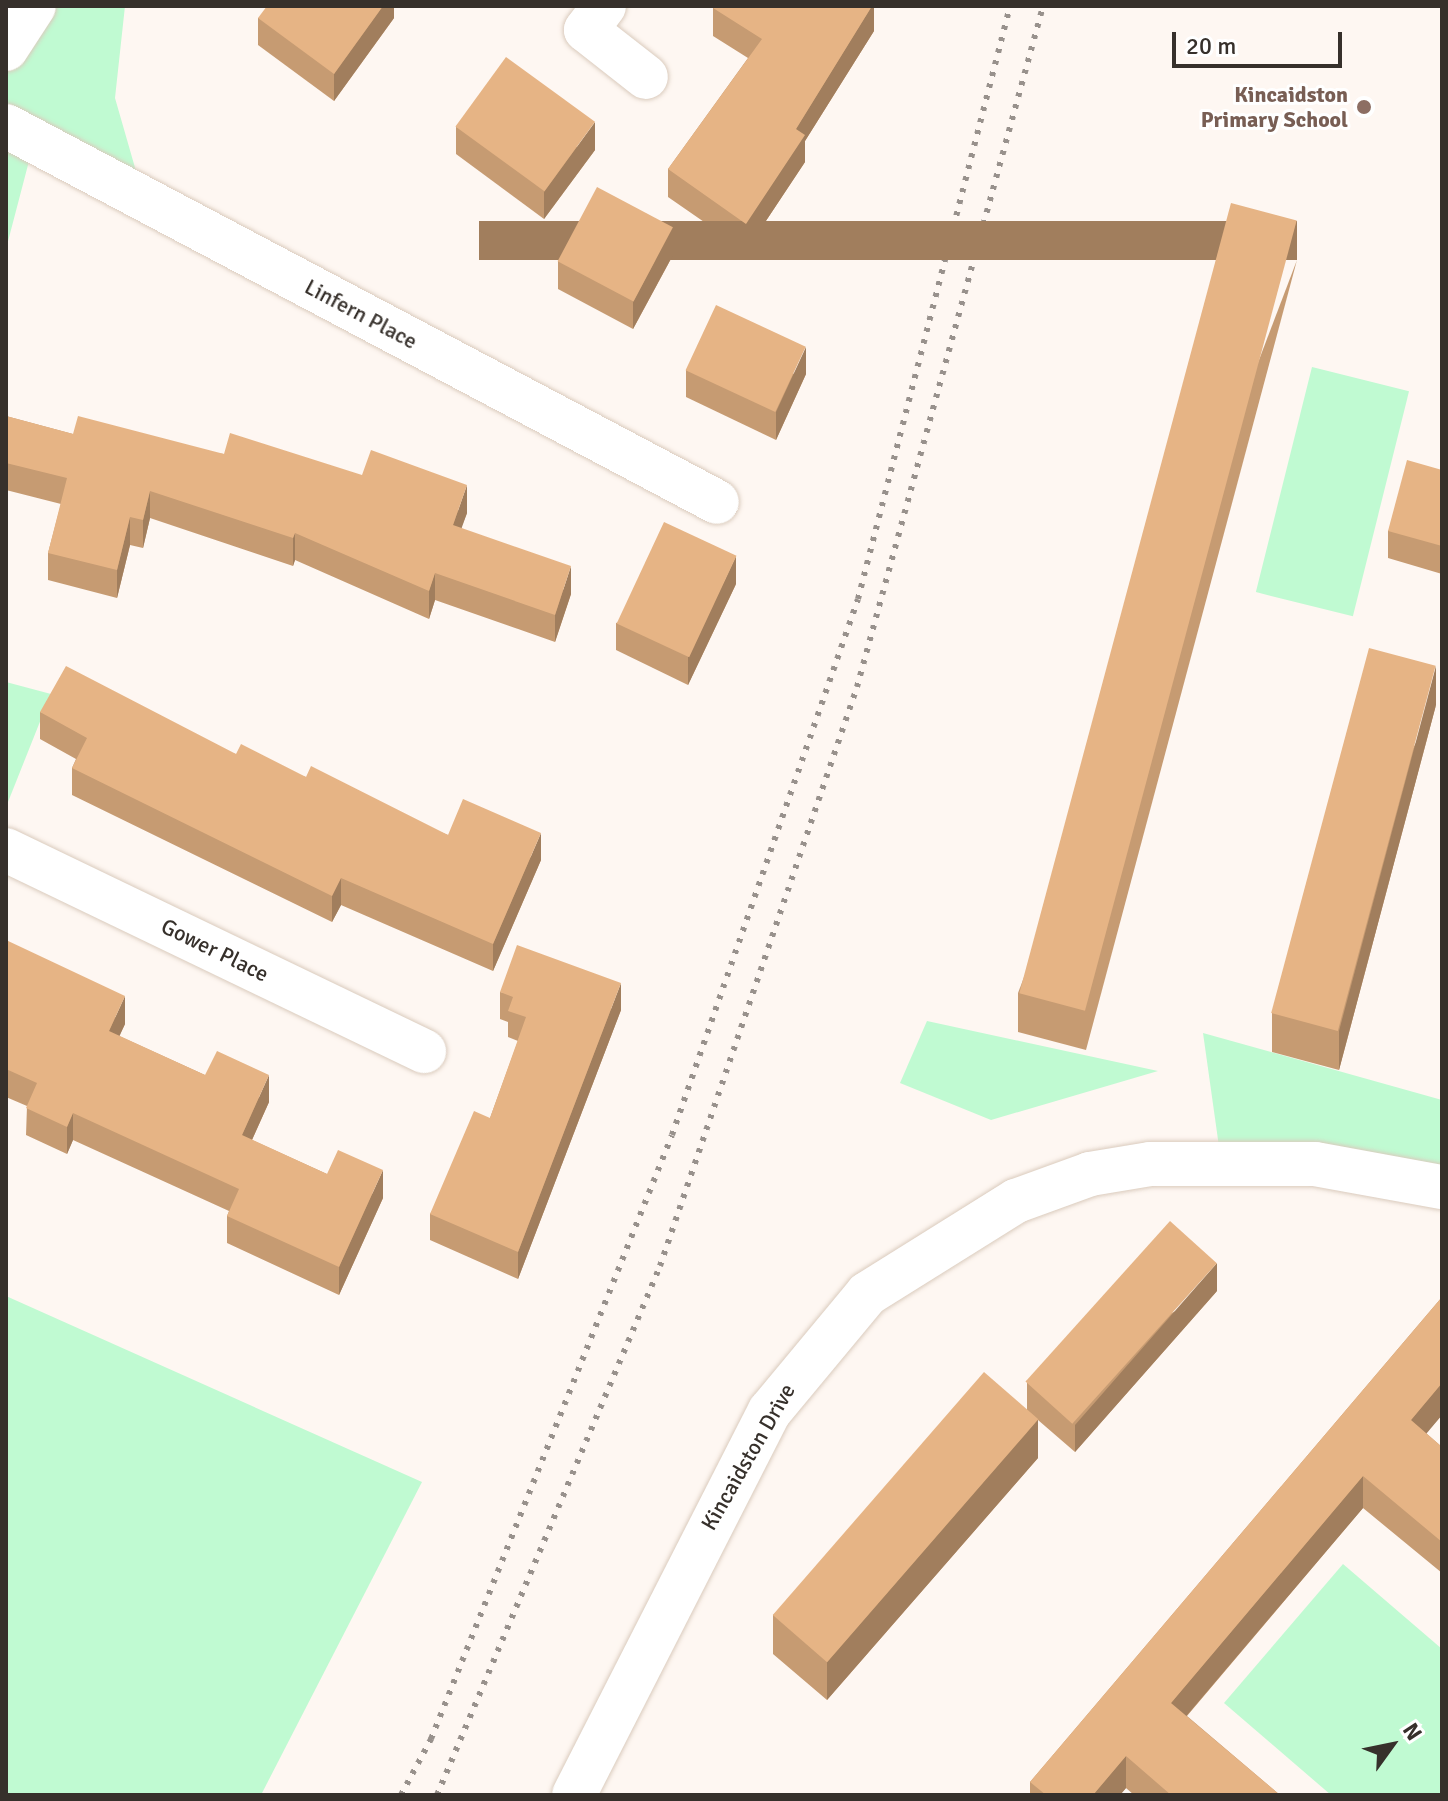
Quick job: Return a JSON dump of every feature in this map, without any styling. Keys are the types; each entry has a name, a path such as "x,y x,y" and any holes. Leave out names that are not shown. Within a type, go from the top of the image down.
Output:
{"street":[{"path":"6,49 34,6"},
{"path":"604,6 586,30 646,77"},
{"name":"Linfern Place","path":"6,126 717,502"},
{"name":"Gower Place","path":"6,850 424,1051"},
{"name":"Kincaidston Drive","path":"574,1795 770,1411 812,1352 901,1270 1016,1201 1090,1174 1150,1164 1315,1164 1442,1187"}],"green space":[{"path":"34,6 125,6 115,98 144,199 34,142 6,249 6,49"},
{"path":"1312,367 1409,391 1353,616 1256,592"},
{"path":"6,682 51,694 6,807"},
{"path":"927,1021 1158,1071 991,1120 900,1083"},
{"path":"1203,1033 1442,1100 1442,1187 1221,1161"},
{"path":"6,1296 422,1482 261,1795 6,1795"},
{"path":"1343,1564 1442,1649 1442,1795 1331,1795 1224,1703"}],"building":[{"path":"267,6 383,6 334,74 258,18"},
{"path":"714,6 872,6 796,129 805,135 746,224 668,169 762,39"},
{"path":"506,57 595,122 544,191 455,127"},
{"path":"597,187 673,227 633,302 558,261"},
{"path":"1231,203 1297,221 1085,1011 1019,993"},
{"path":"716,305 806,347 775,412 686,370"},
{"path":"6,416 73,434 78,416 224,454 230,433 362,475 371,450 467,485 453,525 571,566 555,615 435,573 429,591 295,533 293,538 150,491 143,520 130,517 117,570 48,553 67,478 6,463"},
{"path":"1407,460 1442,470 1442,546 1388,531"},
{"path":"664,522 737,556 689,657 617,624"},
{"path":"1369,648 1436,666 1338,1031 1271,1013"},
{"path":"66,666 236,754 241,744 306,777 311,766 448,835 463,799 541,833 493,944 341,878 332,896 72,768 87,738 40,712"},
{"path":"6,940 125,996 109,1031 205,1075 217,1051 269,1075 242,1135 327,1174 338,1150 383,1170 339,1267 227,1216 239,1189 73,1113 67,1127 26,1108 37,1083 6,1069"},
{"path":"517,945 621,983 518,1252 430,1214 474,1111 490,1118 526,1017 508,1011 513,997 500,992"},
{"path":"1170,1221 1217,1263 1072,1424 1025,1382"},
{"path":"1442,1297 1442,1383 1411,1420 1442,1447 1442,1542 1363,1476 1171,1703 1280,1795 1171,1795 1126,1756 1093,1795 1046,1795 1030,1782"},
{"path":"984,1372 1038,1419 827,1662 773,1615"}],"railway":[{"path":"401,1795 431,1739 672,1135 858,599 1010,6"},
{"path":"437,1795 660,1266 857,687 1043,6"}],"place":[{"name":"Kincaidston Primary School","path":"1364,107"}]}
